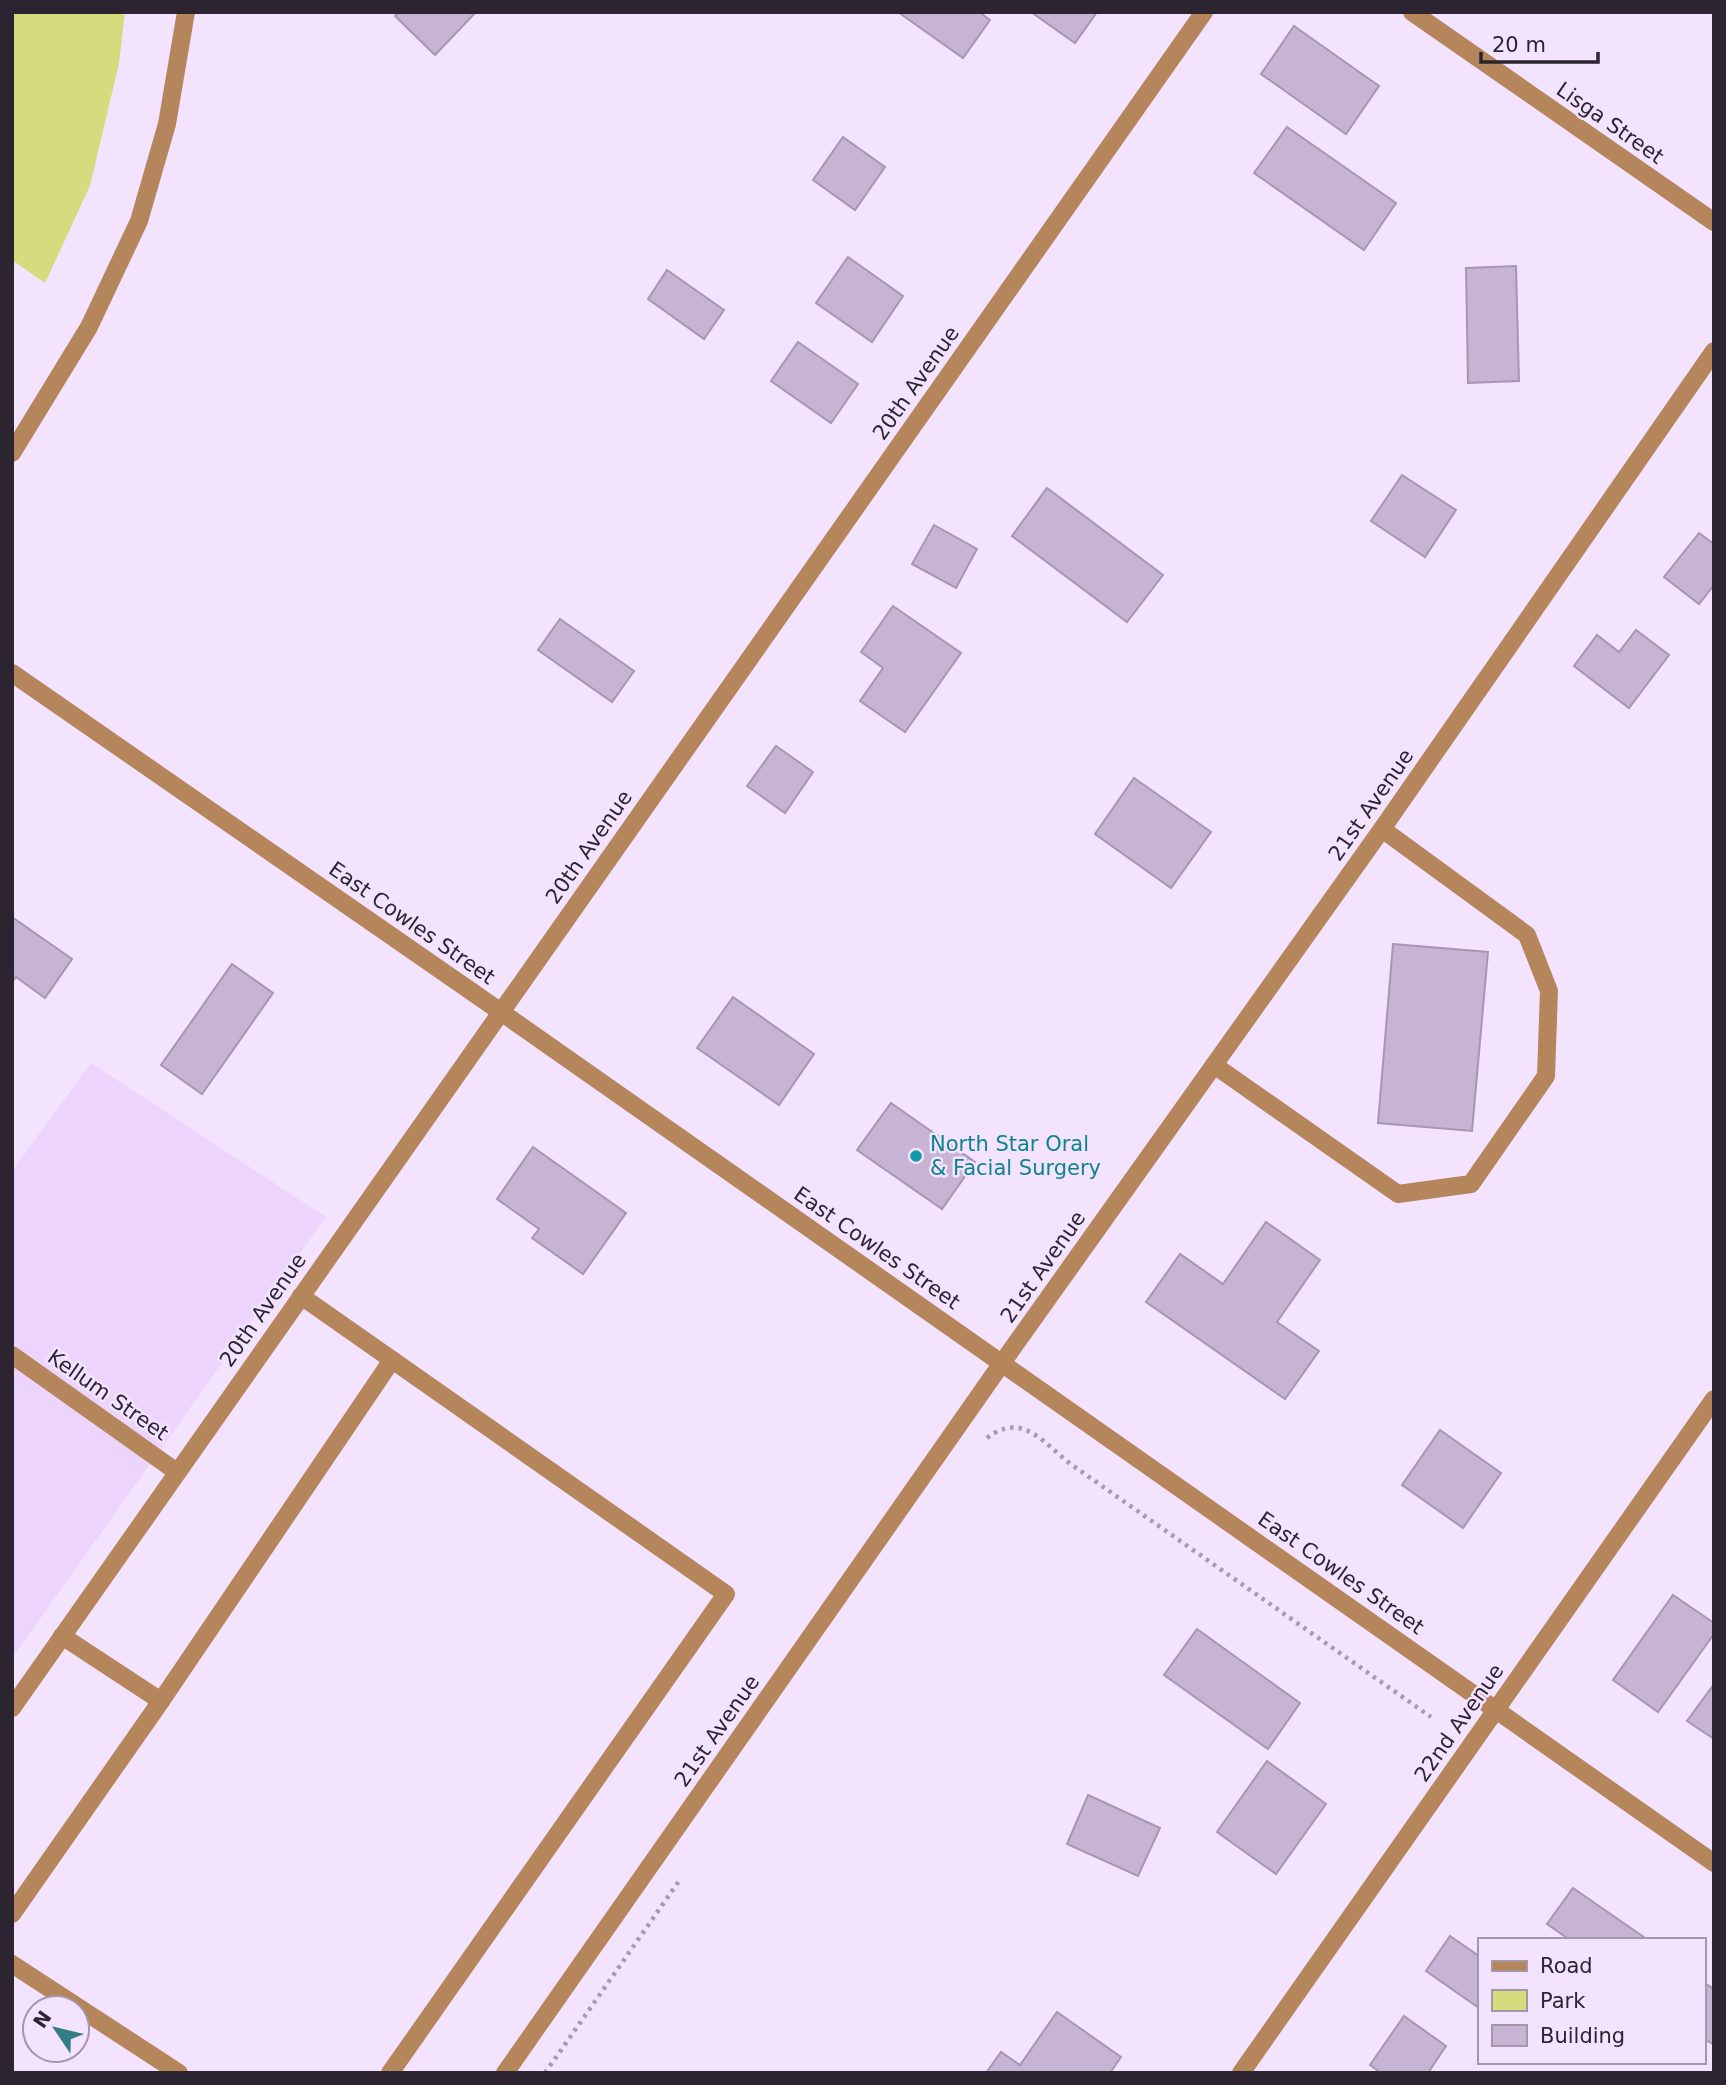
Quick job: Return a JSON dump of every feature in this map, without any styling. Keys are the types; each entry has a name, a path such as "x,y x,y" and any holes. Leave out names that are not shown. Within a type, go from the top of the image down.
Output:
{"street":[{"path":"12,453 89,327 139,221 167,124 186,12"},
{"name":"20th Avenue","path":"12,1708 1204,12"},
{"name":"Lisga Street","path":"1412,12 1714,222"},
{"name":"21st Avenue","path":"505,2073 1002,1363 1382,829 1714,351"},
{"name":"East Cowles Street","path":"12,673 501,1012 1714,1863"},
{"path":"1214,1065 1398,1194 1471,1184 1546,1076 1549,991 1527,936 1382,829"},
{"path":"301,1296 726,1594 390,2073"},
{"name":"Kellum Street","path":"12,1355 177,1472"},
{"path":"12,1914 161,1701 392,1360"},
{"name":"22nd Avenue","path":"1241,2073 1714,1399"},
{"path":"62,1636 161,1701"},
{"path":"12,1964 179,2073"}],"path":[{"path":"983,1441 995,1432 1007,1428 1019,1427 1032,1432 1072,1465 1431,1717"},
{"path":"545,2073 681,1878"}],"shaded area":[{"path":"91,1063 326,1217 12,1658 12,1171"}],"green space":[{"path":"12,12 125,12 119,63 90,186 45,283 12,260"}],"building":[{"path":"399,12 476,12 435,55 395,16"},
{"path":"898,12 979,12 990,20 963,58"},
{"path":"1031,12 1097,12 1075,43"},
{"path":"1294,26 1379,86 1346,134 1261,74"},
{"path":"1287,127 1396,203 1364,250 1254,173"},
{"path":"843,137 885,167 855,210 813,180"},
{"path":"848,257 903,296 872,342 816,303"},
{"path":"1516,266 1519,381 1468,383 1466,268"},
{"path":"667,270 724,310 704,339 648,299"},
{"path":"798,342 858,384 831,423 771,381"},
{"path":"1402,475 1456,510 1425,557 1371,521"},
{"path":"1047,488 1163,575 1127,622 1012,536"},
{"path":"934,525 977,549 956,588 912,564"},
{"path":"1699,533 1714,544 1714,585 1699,604 1664,577"},
{"path":"893,606 961,653 905,732 860,701 883,668 861,652"},
{"path":"560,619 634,671 612,702 538,650"},
{"path":"1636,630 1669,655 1629,708 1574,666 1597,635 1619,652"},
{"path":"776,746 813,772 785,813 747,786"},
{"path":"1134,778 1211,832 1171,888 1095,834"},
{"path":"12,917 72,959 45,998 16,977 12,982"},
{"path":"1393,944 1488,952 1472,1131 1378,1123"},
{"path":"232,964 273,993 202,1094 161,1065"},
{"path":"733,997 814,1054 779,1105 697,1048"},
{"name":"North Star Oral & Facial Surgery","path":"891,1103 975,1162 942,1209 857,1150"},
{"path":"533,1147 626,1213 583,1274 532,1238 539,1229 497,1199"},
{"path":"1266,1222 1320,1260 1277,1322 1319,1351 1285,1399 1146,1302 1180,1254 1223,1284"},
{"path":"1440,1430 1501,1473 1463,1528 1402,1485"},
{"path":"1673,1595 1714,1623 1714,1634 1658,1712 1613,1680"},
{"path":"1197,1629 1300,1703 1268,1749 1164,1675"},
{"path":"1714,1684 1714,1739 1687,1721"},
{"path":"1267,1761 1326,1804 1276,1874 1217,1832"},
{"path":"1088,1795 1160,1828 1138,1876 1067,1844"},
{"path":"1573,1888 1645,1938 1567,1938 1547,1924"},
{"path":"1450,1936 1478,1955 1478,2007 1426,1971"},
{"path":"1705,1983 1714,1989 1714,2045 1705,2039"},
{"path":"1057,2012 1121,2057 1110,2073 986,2073 1001,2052 1020,2065"},
{"path":"1404,2016 1446,2046 1428,2073 1381,2073 1370,2065"}],"place":[{"name":"North Star Oral & Facial Surgery","path":"916,1156"}]}
